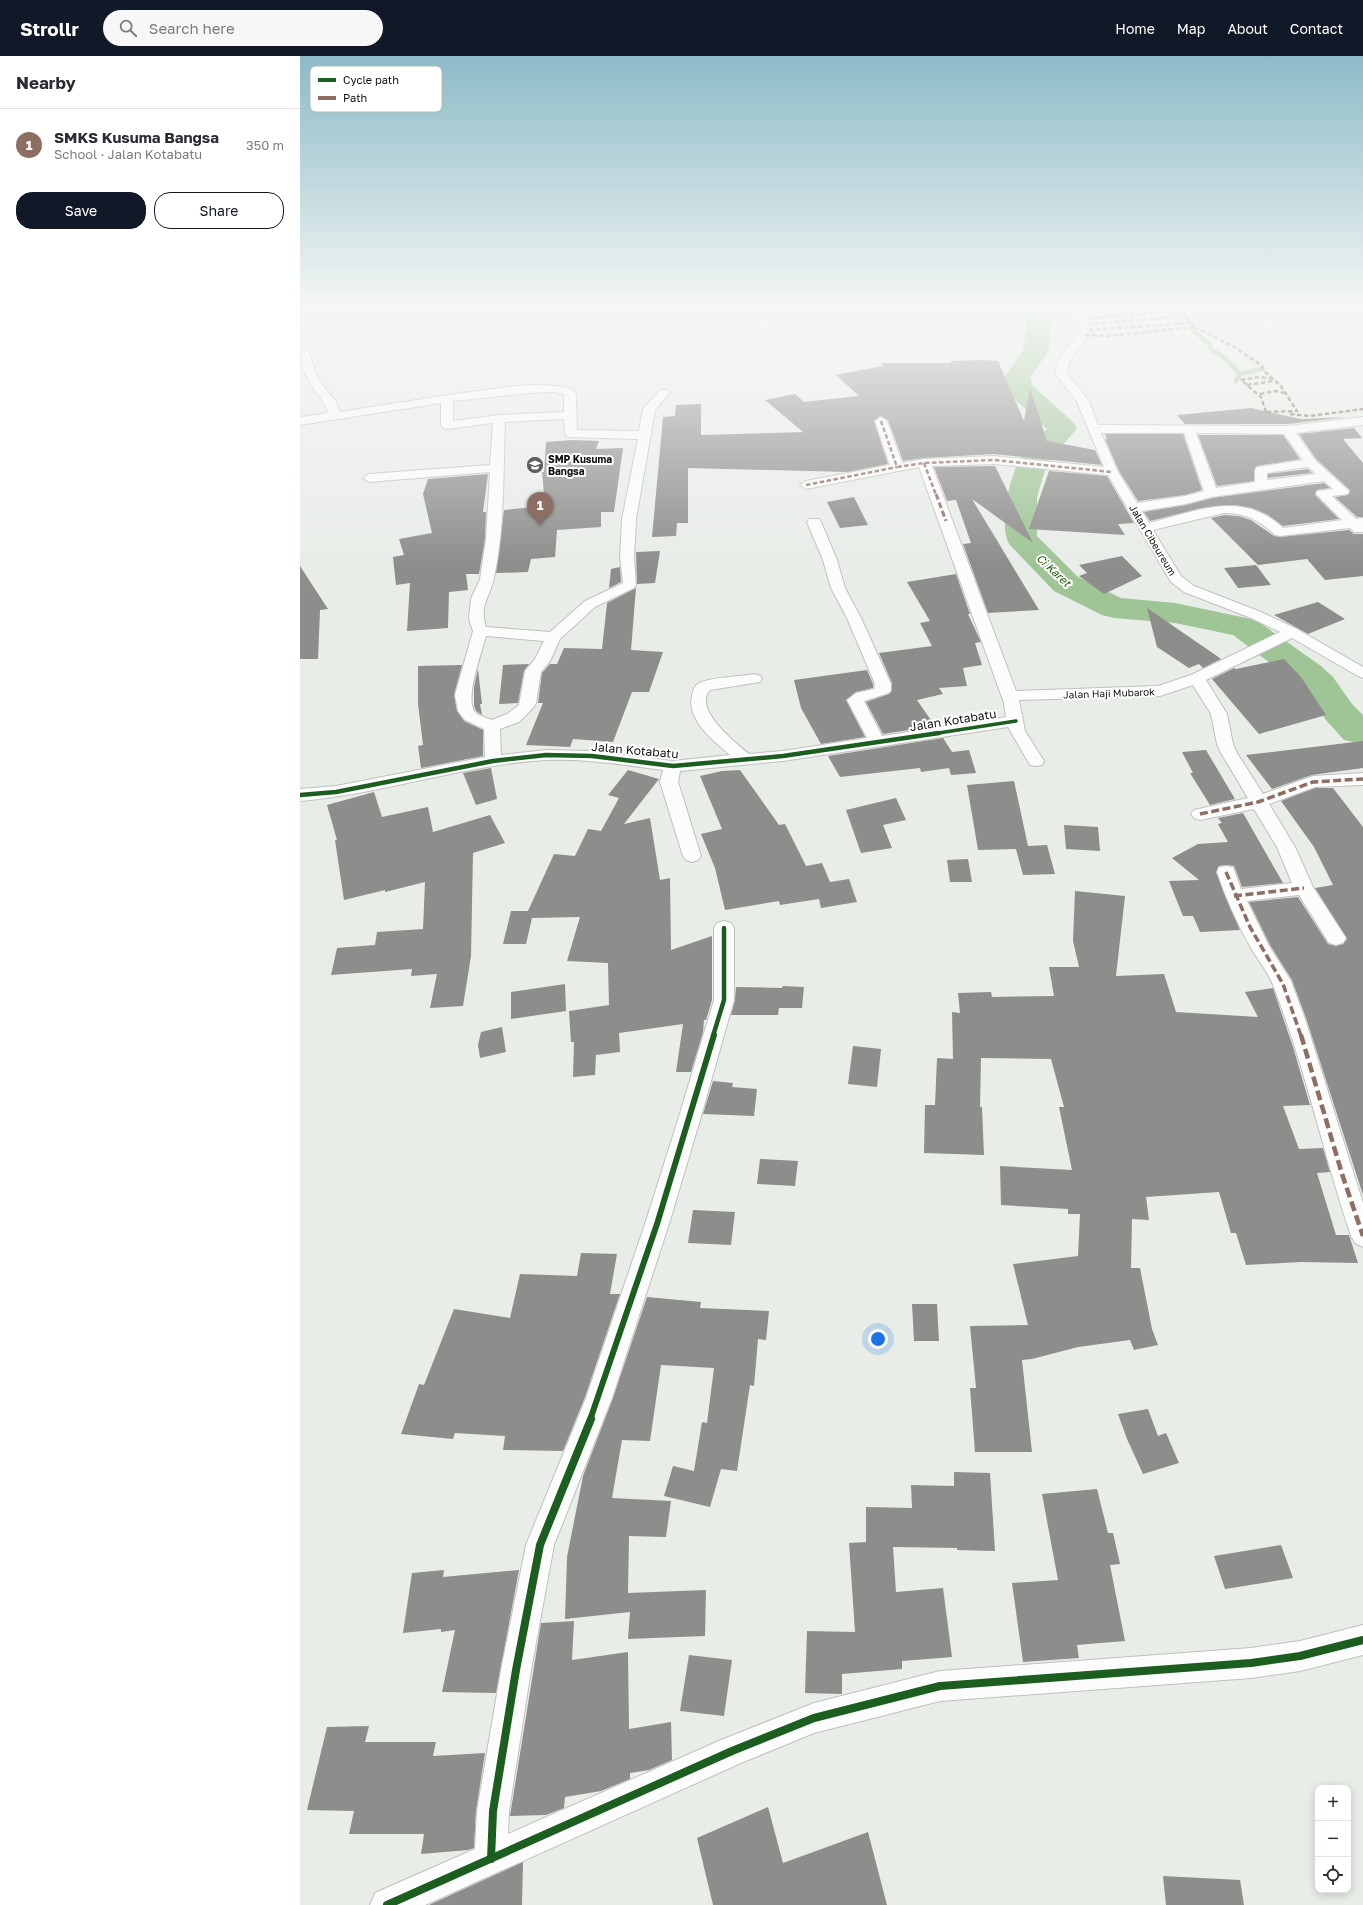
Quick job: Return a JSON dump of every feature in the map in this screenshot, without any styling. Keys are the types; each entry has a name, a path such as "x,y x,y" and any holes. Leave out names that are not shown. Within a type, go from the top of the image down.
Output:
{"street":[{"path":"323,392 329,400 336,416"},
{"path":"300,421 447,398 505,392"},
{"path":"568,392 570,394 571,434 645,435"},
{"path":"499,419 493,539 487,579 480,592 477,607 476,619 480,631 463,695 464,703 471,717 492,726 513,718 525,708 528,703 533,671 542,661 553,637 590,604 624,588 630,582 627,546 629,519 650,407 664,392"},
{"name":"Jalan Cibeureum","path":"1076,392 1083,401 1093,430 1112,472 1176,579 1185,586 1292,632 1363,673"},
{"path":"447,398 447,425 499,419 570,415"},
{"path":"881,421 898,467"},
{"path":"1093,430 1288,430 1363,421"},
{"path":"1189,429 1211,494"},
{"path":"1288,430 1312,463 1343,491 1322,494 1358,522 1363,533"},
{"path":"806,485 924,463 989,460 1112,472"},
{"path":"924,463 1010,696 1017,731 1036,761"},
{"path":"1261,484 1261,470 1312,463"},
{"path":"369,478 496,468"},
{"path":"1133,508 1186,500 1261,484 1326,477"},
{"path":"1145,528 1224,509 1236,509 1263,516 1280,532 1358,522"},
{"path":"814,522 830,560 838,588 854,618 883,684 883,690 878,693 858,697 855,700 877,742"},
{"path":"480,631 553,637"},
{"name":"Jalan Haji Mubarok","path":"1010,696 1147,693 1173,688 1292,632"},
{"path":"1197,678 1219,714 1225,744 1286,847 1304,888 1336,938"},
{"path":"746,760 707,724 700,705 699,692 706,686 754,680"},
{"name":"Jalan Kotabatu","path":"300,795 336,792 493,761 546,755 592,756 673,766 746,760 1016,721"},
{"path":"492,726 493,761"},
{"path":"673,766 669,782 692,856"},
{"path":"1200,814 1258,802 1313,782 1363,779"},
{"path":"1226,872 1234,896 1267,959 1284,986 1310,1058 1345,1187 1363,1236"},
{"path":"1234,896 1304,888"},
{"path":"491,1860 493,1811 516,1670 540,1545 598,1398 657,1224 686,1128 724,1000 724,928"},
{"path":"387,1905 757,1741 814,1718 940,1686 1251,1663 1300,1656 1363,1640"}],"building":[{"path":"855,392 1012,392 1024,421 1029,392 1031,392 1047,441 1095,450 1102,465 994,454 924,458 903,461 888,420 880,416 874,421 888,464 848,472 688,468 688,523 677,523 676,536 652,537 663,417 675,416 676,405 701,404 701,435 803,432 765,400 795,394 804,402 859,396"},
{"path":"1251,408 1301,419 1347,417 1288,424 1185,424 1177,415"},
{"path":"1354,428 1362,438 1343,439 1363,463 1363,517 1357,517 1335,497 1348,495 1350,490 1316,459 1299,434"},
{"path":"1105,434 1183,434 1202,490 1185,495 1138,501 1119,471 1105,439 1107,439"},
{"path":"1198,435 1283,435 1300,459 1257,466 1254,470 1254,481 1217,486"},
{"path":"572,440 599,441 596,449 623,448 614,512 601,512 601,527 557,530 555,557 531,559 528,572 496,573 504,510 545,506 542,472 544,472 546,442"},
{"path":"995,466 1033,543 972,499 1039,610 988,613 963,544 971,543 956,500 947,501 934,467"},
{"path":"1308,469 1312,473 1268,478 1268,474"},
{"path":"1049,471 1107,476 1134,523 1118,524 1125,535 1029,529"},
{"path":"488,474 483,512 486,512 485,539 479,574 466,574 468,590 449,592 448,628 407,631 410,583 396,585 393,557 404,555 399,539 432,533 423,494 428,479"},
{"path":"1324,483 1330,488 1317,490 1315,495 1339,519 1283,526 1268,515 1252,508 1235,505 1202,508 1150,521 1144,512 1186,505 1212,498"},
{"path":"854,497 868,525 840,528 827,502"},
{"path":"1224,515 1239,516 1251,520 1274,536 1280,537 1349,530 1354,534 1363,534 1363,576 1325,580 1307,559 1258,565 1211,518"},
{"path":"660,551 655,583 637,584 636,552"},
{"path":"1122,556 1142,576 1104,594 1079,576 1087,573 1079,565"},
{"path":"1256,565 1271,585 1238,588 1224,568"},
{"path":"300,566 328,609 320,610 318,659 300,659"},
{"path":"620,567 621,582 609,588 611,569"},
{"path":"956,574 970,614 968,614 981,642 975,643 982,665 963,668 967,686 939,688 943,694 917,700 935,726 883,734 866,702 889,694 892,690 892,683 879,653 932,646 920,623 930,621 907,582"},
{"path":"636,588 631,650 663,652 649,692 632,692 613,742 573,739 570,747 526,745 543,703 538,703 542,673 550,664 557,664 564,648 602,649 607,603"},
{"path":"1318,602 1345,619 1308,634 1274,615"},
{"path":"1147,608 1221,659 1203,668 1199,664 1189,668 1157,647"},
{"path":"1284,659 1301,677 1326,715 1259,734 1212,679 1234,668 1236,669"},
{"path":"529,664 524,671 518,703 499,704 503,665"},
{"path":"462,665 454,695 457,711 464,721 483,730 483,756 421,768 418,746 423,745 418,704 418,666"},
{"path":"478,669 482,715 476,711 474,706 474,687"},
{"path":"867,670 873,684 873,688 856,692 846,700 865,737 821,744 801,708 794,680"},
{"path":"943,738 952,752 969,750 976,773 951,775 949,768 921,772 920,768 840,777 828,756"},
{"path":"1363,741 1363,768 1312,775 1272,789 1246,755"},
{"path":"1206,750 1235,799 1210,805 1190,773 1193,773 1182,752"},
{"path":"491,768 497,799 476,805 463,773"},
{"path":"628,770 659,779 624,824 650,818 660,880 670,878 671,950 712,936 712,1000 706,1020 704,1020 703,1032 691,1072 676,1072 683,1024 619,1033 620,1052 596,1055 595,1075 573,1077 574,1042 571,1042 569,1011 609,1005 608,963 567,961 580,917 532,918 526,944 503,944 511,911 528,911 554,854 575,856 588,829 601,831 619,798 608,795"},
{"path":"740,770 779,825 785,824 806,866 822,863 830,882 849,879 857,902 821,908 819,899 780,905 779,901 725,910 715,868 701,834 722,829 700,776 722,771"},
{"path":"1014,781 1028,846 1047,845 1055,874 1023,875 1016,849 978,850 967,785"},
{"path":"1315,788 1333,788 1363,827 1363,1195 1306,1018 1292,980 1270,945 1249,902 1298,897 1328,944 1336,946 1343,944 1347,939 1315,888 1333,885 1314,847 1281,801"},
{"path":"374,792 382,817 428,807 433,832 490,815 505,843 473,853 471,956 463,1006 430,1008 437,974 411,976 412,969 331,975 337,948 375,945 377,932 423,929 425,882 344,900 335,840 337,840 327,805"},
{"path":"896,798 906,820 883,825 892,848 861,853 846,810"},
{"path":"1243,813 1283,883 1242,887 1234,866 1219,866 1216,872 1240,930 1200,932 1193,916 1183,916 1169,881 1199,880 1172,858 1198,844 1228,842 1218,824 1222,823 1218,818"},
{"path":"1064,825 1098,827 1100,851 1066,849"},
{"path":"968,859 972,882 950,882 947,860"},
{"path":"1075,891 1125,896 1116,976 1164,974 1176,1012 1258,1017 1245,992 1273,988 1293,1047 1310,1105 1283,1106 1299,1149 1323,1148 1330,1172 1317,1173 1336,1235 1349,1235 1358,1263 1301,1262 1246,1265 1236,1233 1231,1233 1219,1192 1146,1197 1149,1220 1132,1219 1131,1268 1140,1268 1152,1329 1158,1345 1134,1350 1130,1340 1078,1347 1032,1359 1022,1360 1032,1452 975,1452 970,1388 976,1388 970,1326 1028,1325 1013,1264 1078,1256 1080,1214 1068,1214 1068,1209 1001,1205 1000,1166 1072,1170 1059,1107 1064,1107 1051,1059 981,1058 980,1107 982,1107 984,1155 924,1153 925,1105 935,1105 937,1058 953,1059 952,1012 960,1013 958,993 991,992 992,997 1054,996 1049,967 1079,967 1073,941"},
{"path":"565,984 566,1011 511,1019 511,992"},
{"path":"783,986 804,987 802,1008 779,1008 778,1015 731,1015 735,1000 736,987 782,988"},
{"path":"502,1027 506,1052 480,1058 478,1045 481,1032"},
{"path":"853,1046 881,1049 877,1087 848,1084"},
{"path":"713,1081 733,1083 732,1087 757,1089 754,1116 703,1114"},
{"path":"760,1159 798,1161 795,1186 757,1184"},
{"path":"693,1210 735,1212 731,1245 688,1243"},
{"path":"581,1253 617,1254 610,1294 620,1294 585,1397 563,1451 503,1450 505,1436 455,1433 453,1439 401,1434 419,1384 424,1385 454,1309 510,1318 520,1274 577,1276"},
{"path":"647,1297 701,1302 700,1308 769,1311 766,1340 758,1339 754,1386 750,1385 737,1471 721,1469 710,1507 664,1496 673,1466 694,1471 702,1422 707,1423 714,1368 661,1365 650,1441 622,1440 612,1498 671,1501 666,1537 629,1536 628,1593 706,1590 705,1636 628,1639 630,1612 565,1619 567,1557 583,1476 613,1398"},
{"path":"912,1304 937,1304 939,1341 914,1341"},
{"path":"1148,1409 1158,1436 1166,1433 1179,1463 1143,1474 1127,1439 1118,1414"},
{"path":"954,1472 990,1473 995,1551 957,1550 957,1548 893,1547 896,1592 943,1588 952,1657 902,1661 902,1669 842,1674 842,1694 805,1693 807,1631 855,1632 849,1543 866,1542 866,1507 912,1508 911,1485 954,1486"},
{"path":"1097,1489 1108,1533 1113,1533 1120,1564 1110,1565 1125,1641 1077,1645 1079,1658 1023,1662 1012,1583 1058,1580 1042,1494"},
{"path":"1281,1545 1293,1578 1225,1589 1214,1556"},
{"path":"444,1570 443,1577 519,1570 496,1693 442,1692 455,1630 441,1632 441,1629 403,1633 412,1573"},
{"path":"574,1621 572,1660 628,1652 629,1729 671,1722 672,1760 649,1770 630,1773 630,1779 601,1791 565,1797 564,1808 546,1815 510,1816 541,1623"},
{"path":"689,1655 732,1660 724,1716 680,1711"},
{"path":"369,1726 365,1742 436,1742 433,1756 485,1753 476,1811 474,1848 468,1850 421,1854 424,1834 349,1834 354,1811 307,1810 327,1727"},
{"path":"768,1807 783,1863 868,1832 887,1905 713,1905 697,1838"},
{"path":"523,1862 522,1905 429,1905"},
{"path":"1163,1876 1240,1880 1244,1905 1166,1905"}],"waterway":[{"name":"Ci Karet","path":"1024,392 1063,428 1033,462 1022,497 1021,538 1066,584 1114,608 1175,613 1244,627 1308,674 1320,685 1339,712 1358,732 1363,732"}],"marked path":[{"path":"1255,392 1261,397 1266,412"},
{"path":"1260,394 1269,392"},
{"path":"1266,412 1297,411 1285,392"},
{"path":"1290,414 1310,416 1363,409"},
{"path":"881,421 897,467 924,463 994,460 1112,472"},
{"path":"924,463 946,521"},
{"path":"806,485 897,467"},
{"path":"1200,814 1258,802 1313,782 1363,779"},
{"path":"1226,872 1234,894 1250,927 1267,959 1283,984 1305,1050 1342,1174 1363,1236"},
{"path":"1234,896 1304,888"}],"cycle path":[{"path":"300,795 336,792 493,761 546,755 592,756 673,766 783,756 1016,721"},
{"path":"491,1859 493,1811 516,1670 540,1545 599,1398 657,1224 689,1120 724,1000 724,928"},
{"path":"387,1905 732,1751 814,1718 940,1686 1251,1663 1300,1656 1363,1640"}],"place":[{"name":"SMP Kusuma Bangsa","path":"535,465"},
{"name":"SMKS Kusuma Bangsa","path":"540,525"}]}
